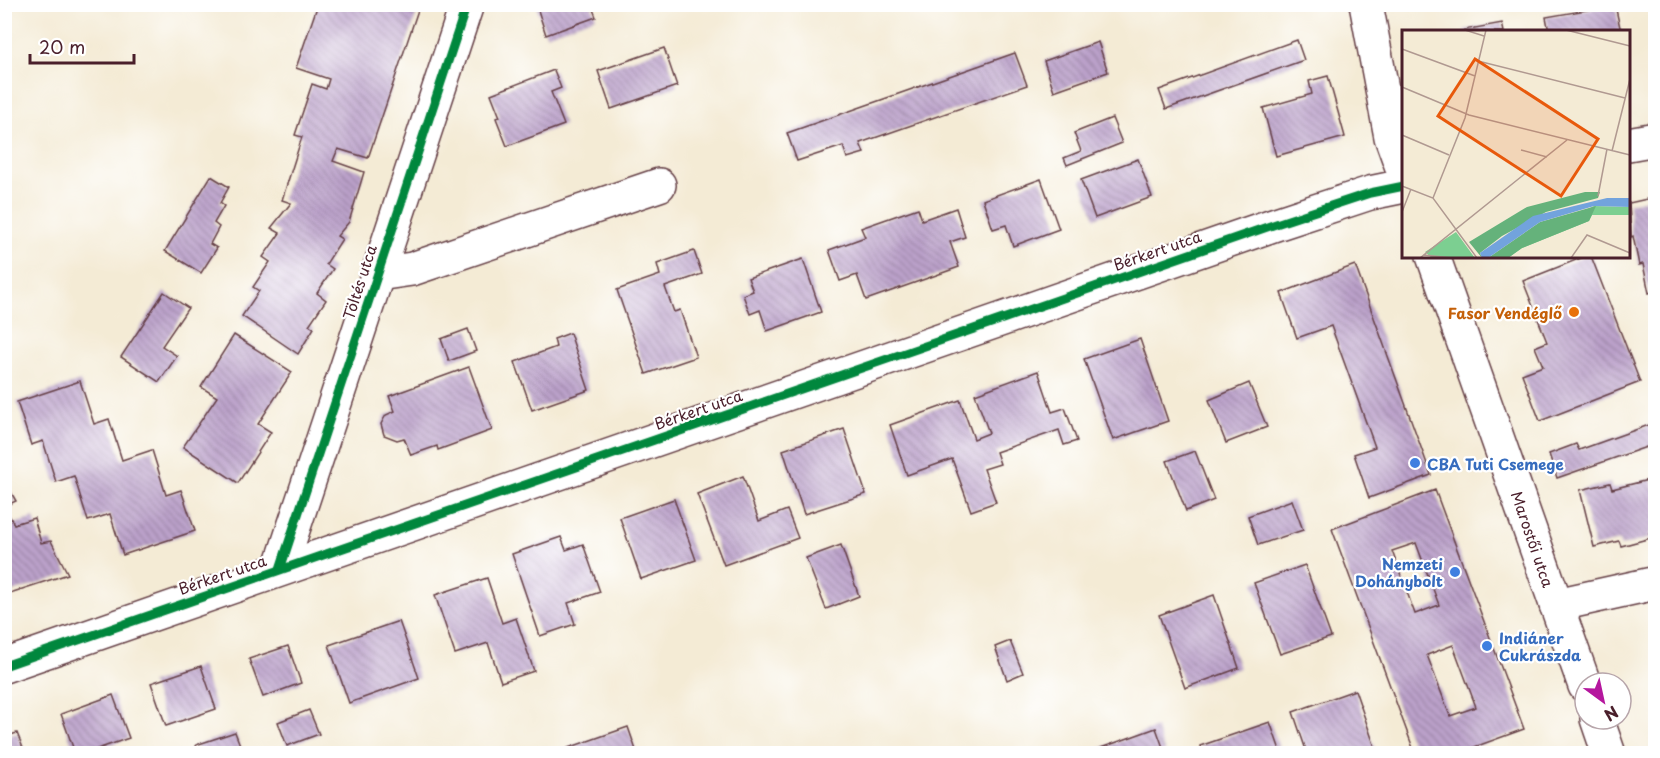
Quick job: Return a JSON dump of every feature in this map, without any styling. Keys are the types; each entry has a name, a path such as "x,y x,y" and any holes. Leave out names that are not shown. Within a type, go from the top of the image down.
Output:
{"street":[{"name":"Töltés utca","path":"280,569 466,4"},
{"path":"1366,4 1391,137 1402,167"},
{"path":"1630,144 1656,139"},
{"path":"378,274 412,269 659,185"},
{"name":"Bérkert utca","path":"4,666 1274,225 1370,194 1402,186"},
{"name":"Marostői utca","path":"1434,258 1580,671"},
{"path":"1556,605 1656,583"},
{"path":"1601,731 1609,753"}],"building":[{"path":"318,4 420,4 368,158 338,149 333,161 364,172 349,222 337,236 342,239 326,264 333,269 317,293 326,300 309,325 314,328 298,354 242,316 259,291 253,287 270,262 263,257 280,233 271,228 291,203 282,200 302,137 295,135 312,84 326,89 329,79 296,68"},
{"path":"536,4 591,4 596,17 546,35"},
{"path":"1615,5 1621,30 1549,30 1546,17"},
{"path":"1502,23 1504,30 1464,30"},
{"path":"1297,40 1304,60 1166,109 1159,90"},
{"path":"1098,42 1108,72 1054,91 1044,61"},
{"path":"664,48 677,86 611,109 598,71"},
{"path":"1015,53 1027,85 860,143 864,153 847,158 843,146 797,161 787,133"},
{"path":"554,70 561,88 551,92 564,125 507,146 496,118 500,117 491,94"},
{"path":"1328,76 1345,137 1276,156 1263,108 1312,94 1309,81"},
{"path":"1112,118 1122,143 1067,165 1064,158 1081,151 1074,133"},
{"path":"1138,159 1152,197 1095,218 1081,180"},
{"path":"211,176 229,187 220,203 224,206 214,223 219,227 210,244 217,248 201,273 165,251"},
{"path":"1041,179 1059,229 1013,246 1006,225 993,229 983,200"},
{"path":"1656,197 1656,291 1649,293 1643,264 1639,265 1633,236 1631,237 1630,203"},
{"path":"918,208 922,220 956,208 965,237 950,242 959,267 866,300 857,275 840,281 829,250 865,237 861,228"},
{"path":"694,251 702,274 665,287 674,312 680,310 696,357 646,374 617,290 660,275 657,264"},
{"name":"Fasor Vendéglő","path":"1581,258 1592,258 1640,382 1540,421 1522,374 1543,366 1535,347 1547,342 1523,281"},
{"path":"803,259 821,312 767,331 760,310 750,314 743,295 753,291 748,278"},
{"path":"1355,265 1431,475 1369,498 1354,454 1375,447 1331,326 1297,338 1281,293"},
{"path":"164,292 188,308 162,346 177,356 159,382 121,357"},
{"path":"468,329 476,351 449,361 441,339"},
{"path":"570,333 589,390 532,410 515,362 556,347 554,339"},
{"path":"234,335 292,372 258,424 271,432 238,483 183,447 217,397 201,387"},
{"path":"1140,339 1168,421 1113,440 1084,359"},
{"path":"469,367 492,430 438,450 437,446 411,455 404,438 397,440 384,435 381,424 386,415 395,411 389,396"},
{"path":"1038,371 1052,412 1065,408 1077,441 1064,445 1059,430 996,452 1000,464 984,469 996,502 971,511 952,459 907,475 890,425 960,400 974,439 989,433 975,394"},
{"path":"80,381 94,424 109,419 122,460 152,450 166,495 181,490 195,531 123,555 110,514 88,521 74,476 56,482 43,441 31,445 17,402"},
{"path":"1249,383 1267,427 1226,443 1209,400"},
{"path":"1649,425 1655,444 1557,478 1549,454 1576,444 1579,450"},
{"path":"844,429 866,494 804,514 783,450"},
{"path":"1195,451 1214,500 1186,511 1167,461"},
{"path":"743,476 759,521 787,510 798,538 724,565 697,494"},
{"path":"1652,479 1656,494 1656,531 1649,533 1651,538 1621,546 1619,541 1594,547 1580,490 1610,483 1612,489"},
{"path":"5,482 16,501 5,506"},
{"path":"1435,490 1524,729 1458,753 1399,753 1413,748 1332,529","holes":["1416,543 1439,605 1415,614 1392,551","1453,645 1476,707 1450,716 1427,655"]},
{"path":"674,499 696,560 641,579 620,518"},
{"path":"1292,500 1303,530 1258,545 1248,516"},
{"path":"4,507 14,524 34,518 41,543 51,541 68,574 4,595"},
{"path":"561,537 566,550 583,544 600,592 568,603 575,624 540,636 512,554"},
{"path":"841,545 859,596 826,609 806,558"},
{"path":"1305,565 1331,637 1280,654 1254,583"},
{"path":"487,578 502,623 516,618 534,671 501,682 488,643 455,654 435,595"},
{"path":"1214,595 1239,668 1185,688 1159,615"},
{"path":"399,621 419,678 349,703 329,645"},
{"path":"1010,641 1023,673 1007,680 995,647"},
{"path":"288,646 301,683 263,697 249,659"},
{"path":"201,666 216,709 166,726 151,683"},
{"path":"1355,690 1377,753 1307,753 1293,712"},
{"path":"113,695 129,738 86,753 75,753 61,714"},
{"path":"309,710 319,734 287,746 278,722"},
{"path":"1270,722 1281,753 1203,753 1200,746"},
{"path":"628,727 637,753 569,753 568,748"},
{"path":"1156,728 1165,753 1100,753 1098,749"},
{"path":"235,732 243,753 199,753 196,745"},
{"path":"17,733 25,753 4,753 4,737"}],"cycle path":[{"path":"280,569 467,4"},
{"path":"4,666 1273,225 1370,193 1402,186"}],"place":[{"name":"Fasor Vendéglő","path":"1574,312"},
{"name":"CBA Tuti Csemege","path":"1415,463"},
{"name":"Nemzeti Dohánybolt","path":"1455,572"},
{"name":"Indiáner Cukrászda","path":"1487,646"}]}
